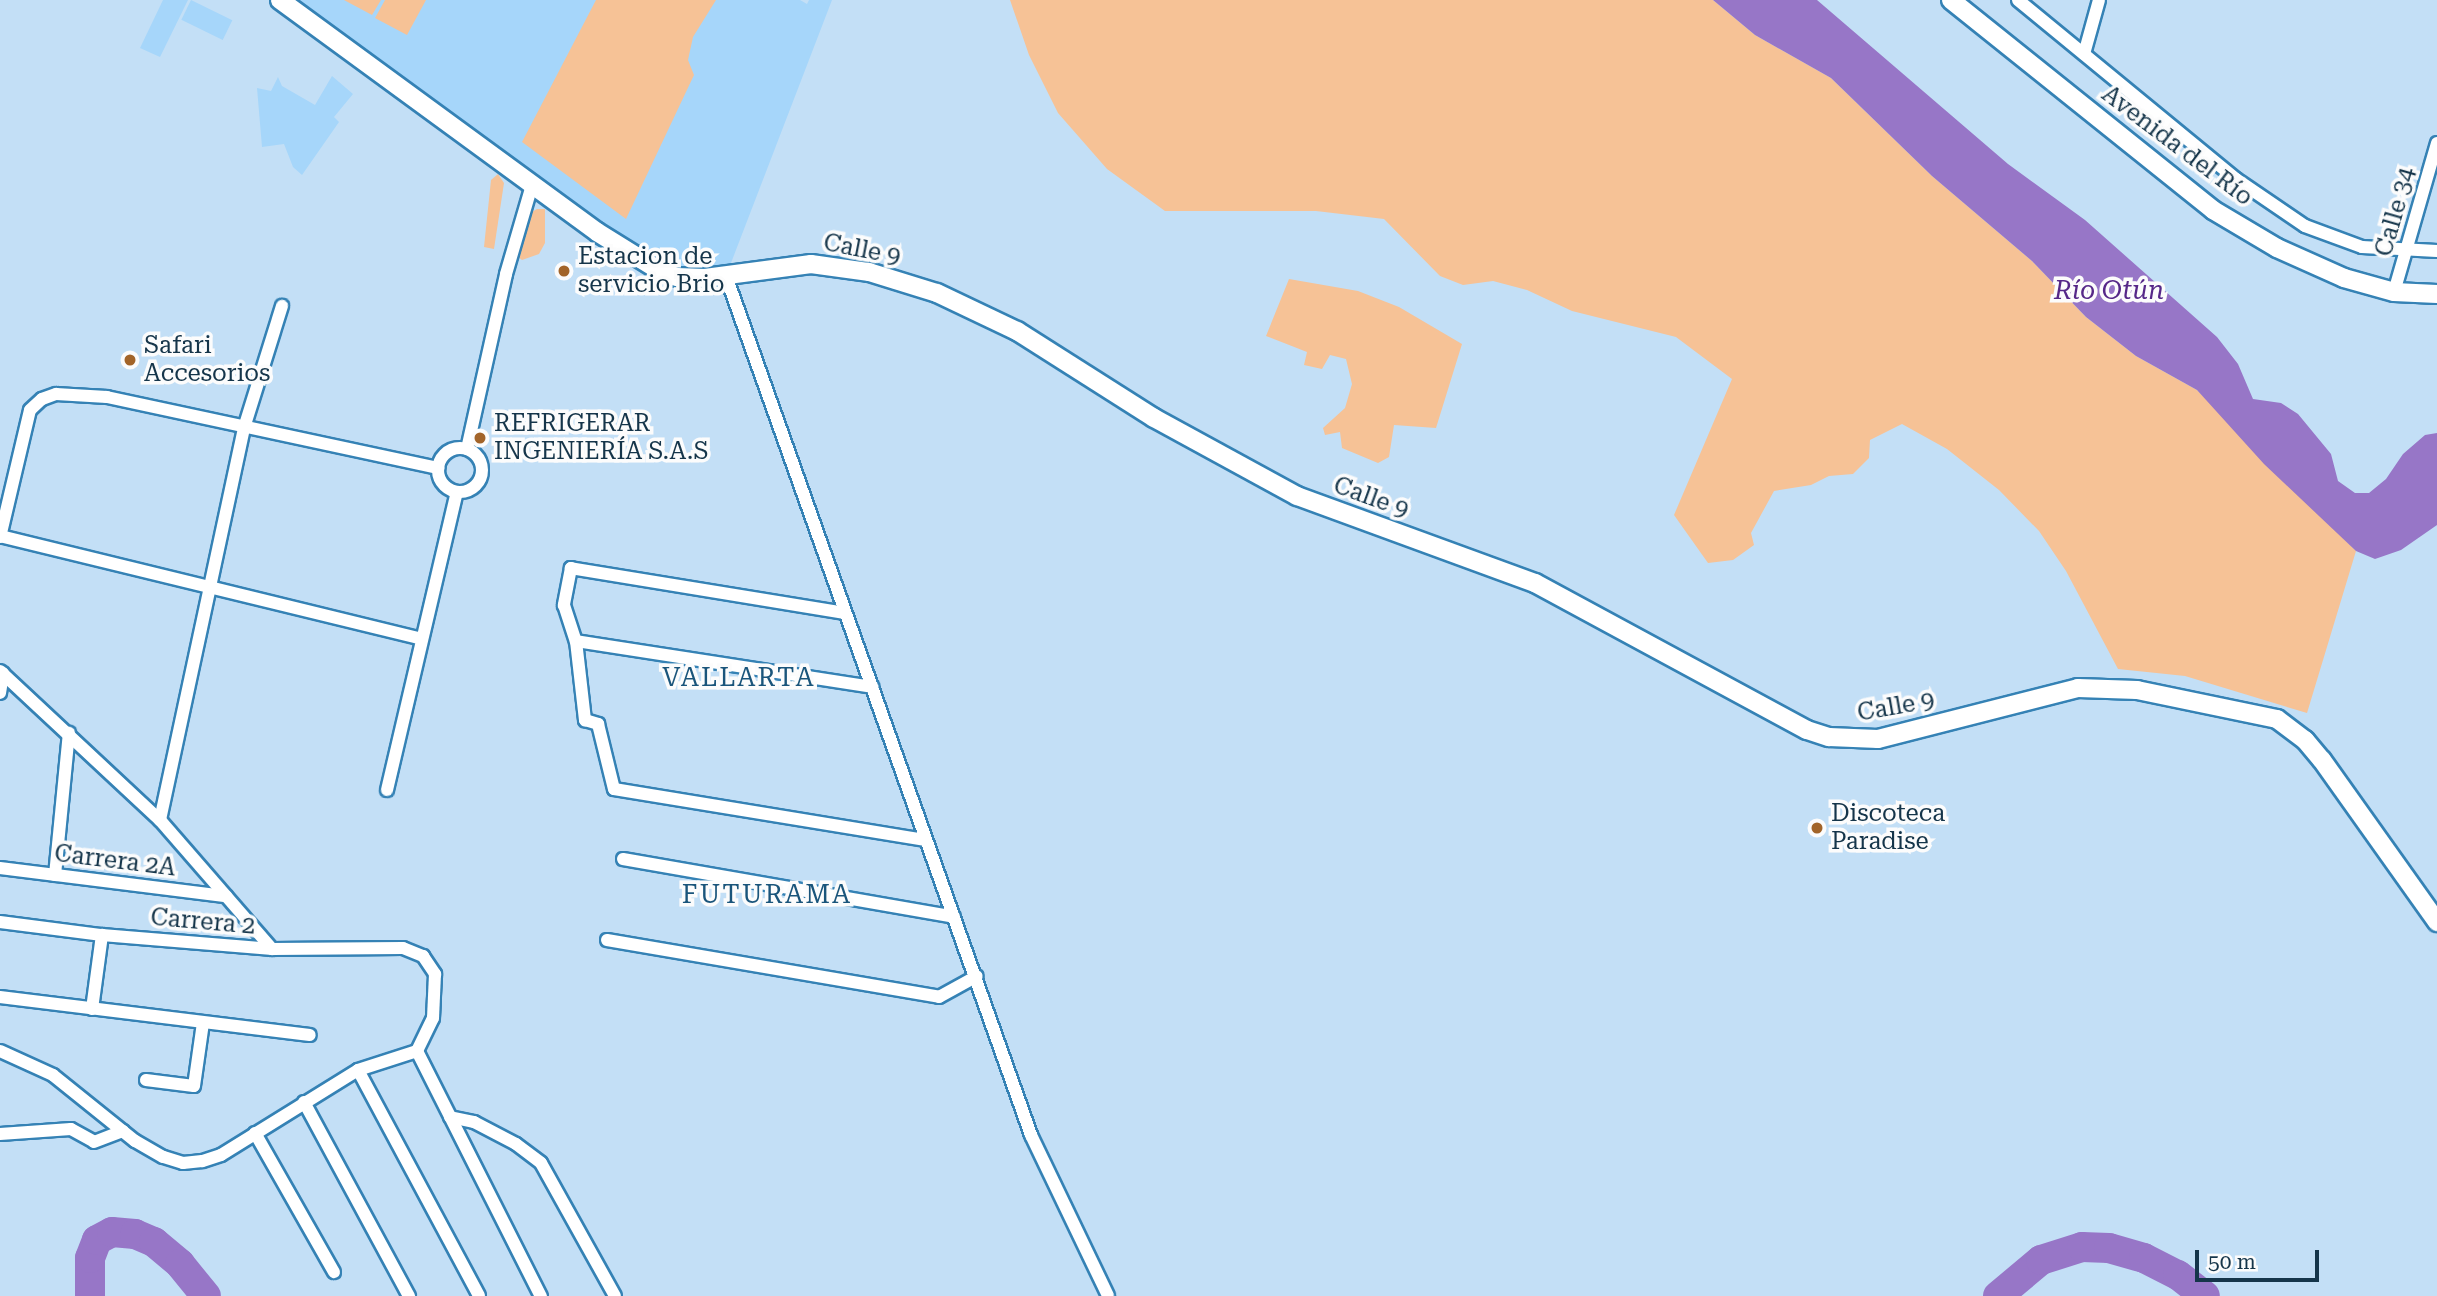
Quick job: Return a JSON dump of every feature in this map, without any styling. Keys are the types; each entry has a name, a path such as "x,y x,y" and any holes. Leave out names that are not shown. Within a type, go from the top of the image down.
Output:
{"main road":[{"name":"Calle 9","path":"280,0 532,185 657,269 688,279 811,264 869,272 937,293 1017,331 1154,418 1297,496 1535,583 1785,720 1829,737 1878,739 1915,733 2078,688 2137,690 2264,713 2305,740 2437,922"},
{"name":"Avenida del Río","path":"1951,0 2213,210 2277,248 2344,278 2394,292 2437,294"}],"street":[{"path":"2018,0 2236,178 2305,226 2362,247 2408,252 2437,251"},
{"path":"2084,54 2099,0"},
{"name":"Calle 34","path":"2394,292 2408,252 2437,142"},
{"path":"467,449 506,274 532,185"},
{"path":"726,276 926,840 977,976 1031,1135 1108,1296"},
{"path":"160,820 214,587 244,428 282,306"},
{"path":"421,639 0,537 30,410 42,398 87,394 438,468"},
{"path":"467,449 479,458 481,479 471,489 457,492 445,486 438,468 452,450 467,449"},
{"path":"387,790 457,492"},
{"path":"845,613 571,568 564,605 576,641 585,720 598,724 614,789 926,840"},
{"path":"576,641 872,687"},
{"path":"0,693 1,672"},
{"path":"1,672 160,820 272,949"},
{"path":"55,875 69,733"},
{"path":"623,859 954,918"},
{"name":"Carrera 2A","path":"0,868 226,896"},
{"name":"Carrera 2","path":"0,922 102,935 272,949 404,948 423,956 435,974 433,1018 417,1051"},
{"path":"92,1009 102,935"},
{"path":"607,940 939,997 977,976"},
{"path":"0,997 310,1035"},
{"path":"146,1080 194,1086 202,1023"},
{"path":"0,1051 53,1075 123,1132 163,1157 183,1163 221,1155 358,1070 417,1051 541,1296"},
{"path":"358,1070 479,1296"},
{"path":"303,1102 409,1296"},
{"path":"450,1117 474,1122 516,1144 541,1163 615,1296"},
{"path":"0,1135 71,1129 94,1142 123,1132"},
{"path":"255,1133 334,1272"}],"shaded area":[{"path":"163,0 188,0 160,57 140,48"},
{"path":"191,0 232,20 223,40 181,20"},
{"path":"280,0 800,0 807,4 809,0 832,0 726,276 677,277"},
{"path":"344,0 381,0 372,15"},
{"path":"385,0 426,0 407,35 375,18"},
{"path":"596,0 716,0 693,37 688,60 694,75 626,219 522,142"},
{"path":"1010,0 1713,0 1755,35 1831,78 1932,176 2032,261 2086,317 2136,356 2197,390 2356,551 2307,713 2185,676 2118,669 2066,571 2039,531 1999,490 1947,449 1902,424 1870,440 1869,458 1853,474 1829,476 1811,485 1774,491 1751,533 1754,545 1733,560 1708,563 1674,515 1732,379 1676,337 1572,311 1527,290 1493,281 1463,285 1440,276 1384,219 1316,211 1165,211 1107,169 1058,113 1029,55"},
{"path":"332,76 353,94 334,117 339,122 302,175 293,167 284,144 262,147 257,88 271,91 278,77 282,86 315,105"},
{"path":"498,174 504,183 494,249 484,247 491,180"},
{"path":"545,209 545,243 539,254 522,260 517,256 530,213"},
{"path":"1289,279 1358,291 1399,307 1462,344 1436,428 1394,425 1389,457 1378,463 1342,448 1340,432 1325,435 1323,428 1345,408 1352,384 1346,359 1330,355 1322,369 1304,365 1307,352 1266,336"}],"water":[{"name":"Río Otún","path":"1713,0 1817,0 2008,164 2085,220 2217,337 2238,364 2253,399 2281,403 2298,414 2331,454 2338,481 2355,493 2369,493 2386,479 2403,454 2425,435 2437,433 2437,525 2401,550 2375,559 2356,551 2264,464 2197,390 2136,356 2086,317 2032,261 1932,176 1831,78 1755,35"}],"waterway":[{"path":"90,1296 90,1258 97,1240 112,1232 135,1234 154,1242 180,1264 206,1296"},
{"path":"1998,1296 2041,1260 2082,1247 2109,1248 2144,1258 2178,1275 2205,1296"}],"place":[{"name":"Estacion de servicio Brio","path":"564,271"},
{"name":"Safari Accesorios","path":"130,360"},
{"name":"REFRIGERAR INGENIERÍA S.A.S","path":"480,438"},
{"name":"Discoteca Paradise","path":"1817,828"}],"district":[{"name":"VALLARTA","path":"739,678"},
{"name":"FUTURAMA","path":"767,895"}]}
